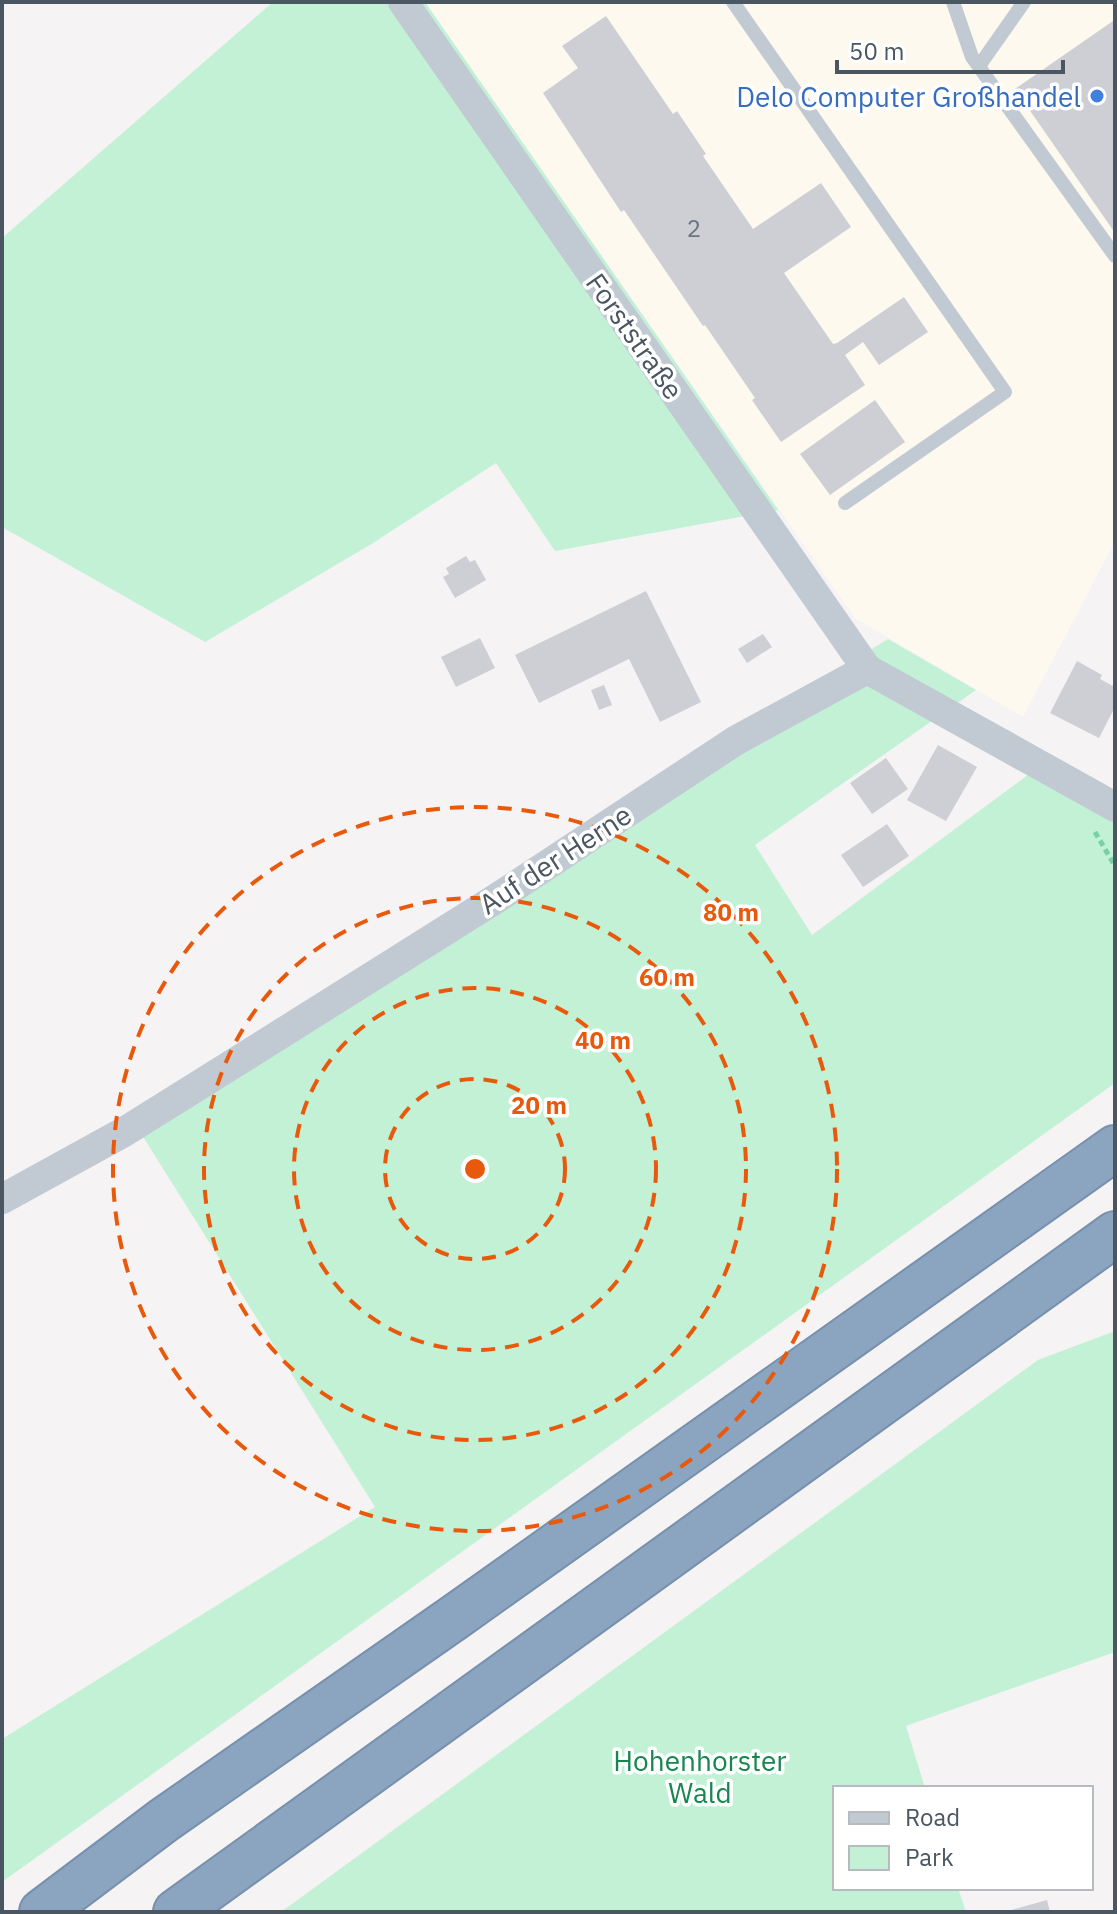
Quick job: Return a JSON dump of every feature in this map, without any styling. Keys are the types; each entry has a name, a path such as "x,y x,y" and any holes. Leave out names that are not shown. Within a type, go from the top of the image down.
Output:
{"highway":[{"path":"42,1912 164,1820 1115,1148"},
{"path":"176,1912 1115,1234"}],"street":[{"name":"Forststraße","path":"403,2 867,669"},
{"path":"867,669 1115,807"},
{"name":"Auf der Herne","path":"2,1199 124,1132 497,898 735,741 867,669"}],"lane":[{"path":"733,2 1005,392 845,503"},
{"path":"953,2 972,57 1115,256"},
{"path":"979,66 1024,2"}],"shaded area":[{"path":"425,2 1115,2 1115,541 1023,717 855,618"}],"green space":[{"path":"273,2 425,2 778,510 555,551 496,463 373,543 205,642 2,527 2,238"},
{"path":"888,639 976,690 755,845 812,935 1032,772 1115,819 1115,1083 2,1882 2,1739 375,1507 132,1119 729,737"},
{"name":"Hohenhorster Wald","path":"1115,1331 1115,1652 906,1726 924,1786 833,1786 833,1890 959,1890 966,1912 281,1912 1038,1360"}],"building":[{"path":"606,16 673,114 677,111 706,154 703,156 753,229 821,183 851,227 784,273 833,344 904,297 928,332 879,365 863,342 845,355 865,385 781,442 752,400 755,398 624,210 621,212 543,93 578,68 562,46"},
{"path":"1113,21 1115,25 1115,233 1015,89"},
{"path":"875,400 905,442 830,495 800,454"},
{"path":"466,556 470,562 475,560 486,580 455,598 443,577 449,574 446,568"},
{"path":"646,591 701,702 660,722 629,659 539,703 515,655"},
{"path":"763,634 772,647 747,663 738,649"},
{"path":"480,638 495,668 456,687 441,657"},
{"path":"1077,661 1102,675 1100,679 1115,687 1115,707 1099,738 1050,713"},
{"path":"604,685 612,705 599,710 591,690"},
{"path":"938,745 977,767 946,821 907,800"},
{"path":"886,758 908,789 872,814 850,783"},
{"path":"887,824 909,856 863,887 841,855"},
{"path":"1047,1900 1050,1912 1008,1912 1008,1911"}],"place":[{"name":"Delo Computer Großhandel","path":"1097,96"}]}
